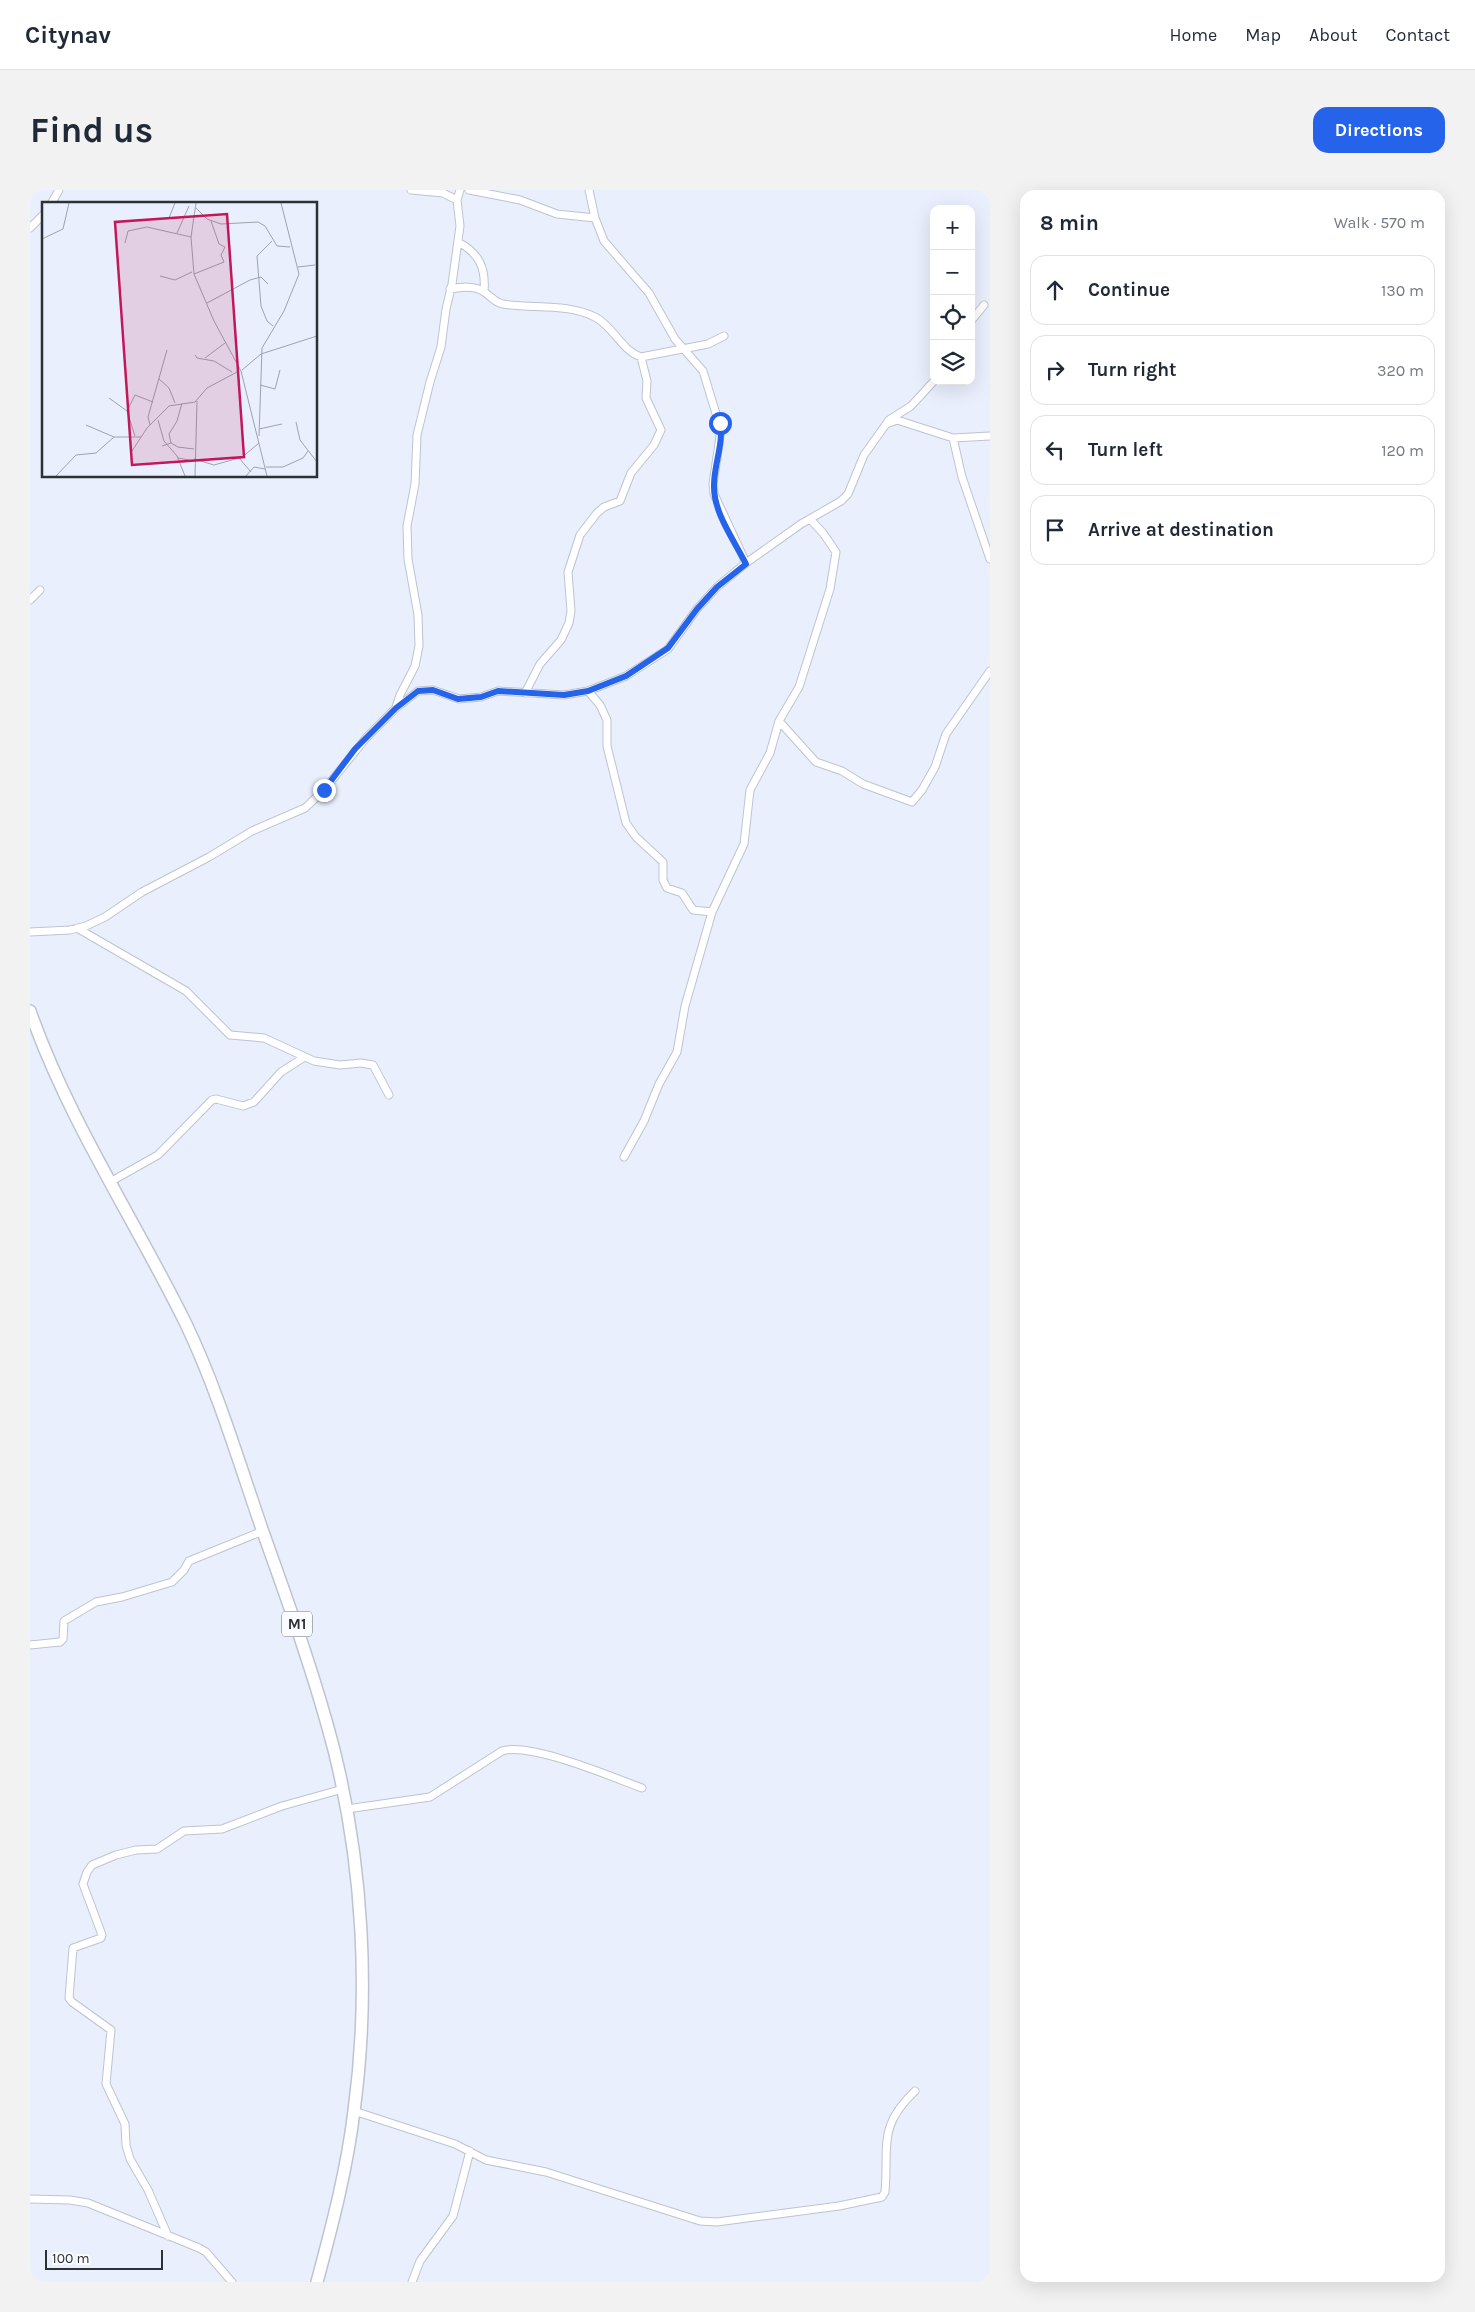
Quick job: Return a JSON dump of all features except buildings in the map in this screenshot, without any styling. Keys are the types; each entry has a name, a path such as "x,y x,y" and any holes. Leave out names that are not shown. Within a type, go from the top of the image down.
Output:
{"highway":[{"name":"M1","path":"30,1011 57,1078 187,1326 210,1381 302,1637 334,1749 347,1809 358,1897 362,2000 354,2110 343,2174 317,2282"}],"street":[{"path":"52,202 59,190"},
{"path":"411,190 443,193 457,200"},
{"path":"396,708 400,695 415,666 419,639 416,592 408,559 409,507 416,477 417,435 441,347 444,318 458,242 460,226 457,200 460,190"},
{"path":"469,190 520,200 556,214 595,218"},
{"path":"589,190 595,218 604,240 649,293 675,339 700,367 714,399 722,430 714,494 746,564"},
{"path":"30,228 42,216"},
{"path":"458,242 480,260 484,274 484,291"},
{"path":"450,289 467,287 484,291 503,304 559,309 590,315 606,324 630,350 641,357 712,343 724,336"},
{"path":"975,316 984,306"},
{"path":"525,693 540,664 561,640 569,623 568,572 580,535 604,507 620,501 630,473 648,453 661,432 660,424 646,400 647,381 641,357"},
{"path":"30,932 77,928 105,917 142,892 210,857 252,831 305,808 335,777 355,749 396,708 418,691 433,690 458,699 481,697 498,691 564,695 588,691 626,676 668,648 710,594 746,564 810,519 841,501 848,494 864,455 889,420 917,401 931,385"},
{"path":"888,423 897,420 953,438 990,436"},
{"path":"953,438 962,477 990,559"},
{"path":"624,1157 644,1120 659,1084 677,1052 685,1006 712,912 744,844 748,798 756,776 773,745 779,720 799,687 828,597 837,561 836,552 810,519"},
{"path":"30,600 40,590"},
{"path":"779,720 816,762 910,803 914,801 922,790 935,767 946,734 990,671"},
{"path":"588,691 600,706 607,720 607,746 622,814 630,830 661,859 664,865 664,885 667,888 682,893 693,910 712,912"},
{"path":"77,928 186,991 230,1035 264,1038 303,1058 324,1063 373,1065 388,1095"},
{"path":"110,1182 164,1149 212,1100 248,1106 254,1102 287,1066 303,1058"},
{"path":"30,1645 61,1641 64,1620 96,1602 122,1598 172,1582 189,1561 262,1530"},
{"path":"347,1809 430,1797 502,1751 511,1748 550,1757 642,1788"},
{"path":"168,2236 148,2190 130,2159 126,2145 125,2124 108,2091 106,2076 111,2030 69,1998 73,1948 101,1938 102,1935 83,1884 87,1872 92,1865 116,1855 136,1850 156,1849 184,1831 222,1829 282,1806 343,1789"},
{"path":"354,2110 455,2144 486,2160 546,2172 700,2222 717,2222 810,2211 861,2202 884,2194 886,2144 890,2123 899,2107 915,2091"},
{"path":"412,2282 420,2261 453,2216 470,2151"},
{"path":"30,2198 70,2200 88,2204 204,2250 232,2282"}],"route":[{"path":"324,790 355,749 396,708 418,691 433,690 452,698 464,699 481,697 498,691 557,696 588,691 626,676 668,648 697,609 717,587 746,564 730,534 714,494 716,458 722,435 720,423"}]}
